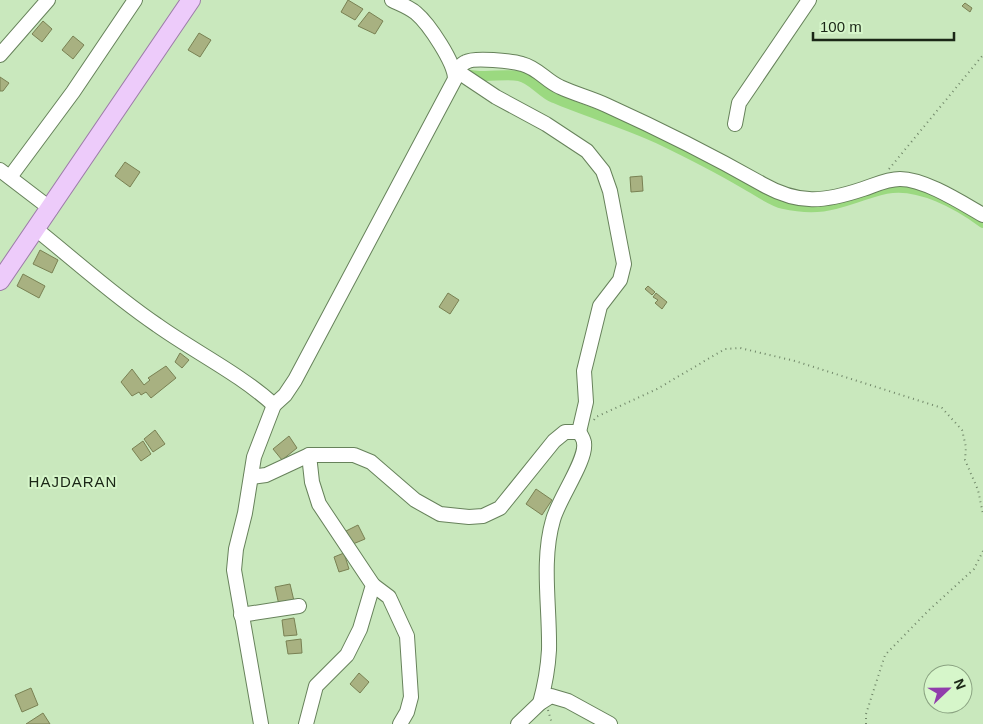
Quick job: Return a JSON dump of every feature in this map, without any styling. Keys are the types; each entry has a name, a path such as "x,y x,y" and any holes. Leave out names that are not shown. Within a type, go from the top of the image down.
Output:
{"main road":[{"path":"0,281 51,210 191,0"}],"street":[{"path":"0,55 48,0"},
{"path":"51,210 5,174 73,92 135,0"},
{"path":"392,0 409,8 426,24 450,61 496,97 546,124 587,151 603,171 610,191 624,264 620,280 600,306 584,371 586,402 581,461 561,498 550,533 547,578 549,650 547,678 540,702"},
{"path":"735,124 739,103 809,0"},
{"path":"260,724 240,616 234,570 236,549 245,513 254,457 274,405 286,395 295,380 449,93 459,68 476,59 521,63 538,70 557,86 605,104 718,159 768,187 795,198 818,201 834,199 881,182 898,179 908,180 956,199 983,215"},
{"path":"37,230 123,302 195,352 259,391 274,405"},
{"path":"251,477 266,476 309,455 354,456 371,462 415,500 440,514 469,517 483,516 500,508 554,441 565,432 582,437"},
{"path":"309,455 312,482 319,504 373,585 389,597 407,636 411,698 407,712 400,724"},
{"path":"306,724 316,686 347,654 360,629 373,585"},
{"path":"240,616 299,606"},
{"path":"518,724 540,702 551,696 568,701 610,724"}],"path":[{"path":"881,182 891,166 983,54"},
{"path":"582,437 596,417 657,389 725,349 740,348 794,361 942,408 962,430 966,447 966,460 978,490 983,514"},
{"path":"866,724 866,714 885,655 974,569 983,550"}],"building":[{"path":"348,0 363,9 355,20 341,12"},
{"path":"965,3 972,8 970,12 962,6"},
{"path":"369,12 383,21 375,34 358,26"},
{"path":"43,21 52,29 42,42 32,34"},
{"path":"199,33 211,40 200,57 188,50"},
{"path":"73,36 84,45 73,59 62,50"},
{"path":"0,77 9,83 3,91 0,91"},
{"path":"125,162 140,172 130,187 115,176"},
{"path":"642,176 643,191 631,192 630,177"},
{"path":"40,250 58,260 52,273 33,264"},
{"path":"23,274 45,286 39,298 17,286"},
{"path":"648,286 655,292 652,295 645,289"},
{"path":"448,293 459,300 450,314 439,307"},
{"path":"656,293 667,302 662,309 655,303 658,300 653,297"},
{"path":"180,353 189,360 182,368 175,362"},
{"path":"166,366 176,378 151,398 146,392 141,395 139,392 132,396 121,382 132,369 144,385 150,380 148,378"},
{"path":"155,430 165,444 153,452 144,439"},
{"path":"289,436 297,448 282,460 273,449"},
{"path":"143,441 151,454 141,461 132,449"},
{"path":"536,489 552,500 542,515 526,504"},
{"path":"358,525 365,539 353,544 346,531"},
{"path":"344,553 349,569 339,572 334,557"},
{"path":"290,584 294,601 279,605 275,587"},
{"path":"294,618 297,635 284,636 282,620"},
{"path":"301,639 302,653 288,654 286,641"},
{"path":"359,673 369,682 360,693 350,684"},
{"path":"31,688 38,705 22,712 15,695"},
{"path":"43,713 50,724 26,724"}],"waterway":[{"path":"466,74 479,76 513,75 524,78 549,96 659,139 768,198 783,204 799,207 825,206 886,189 911,189 950,202 983,223"}],"district":[{"name":"HAJDARAN","path":"73,482"}]}
